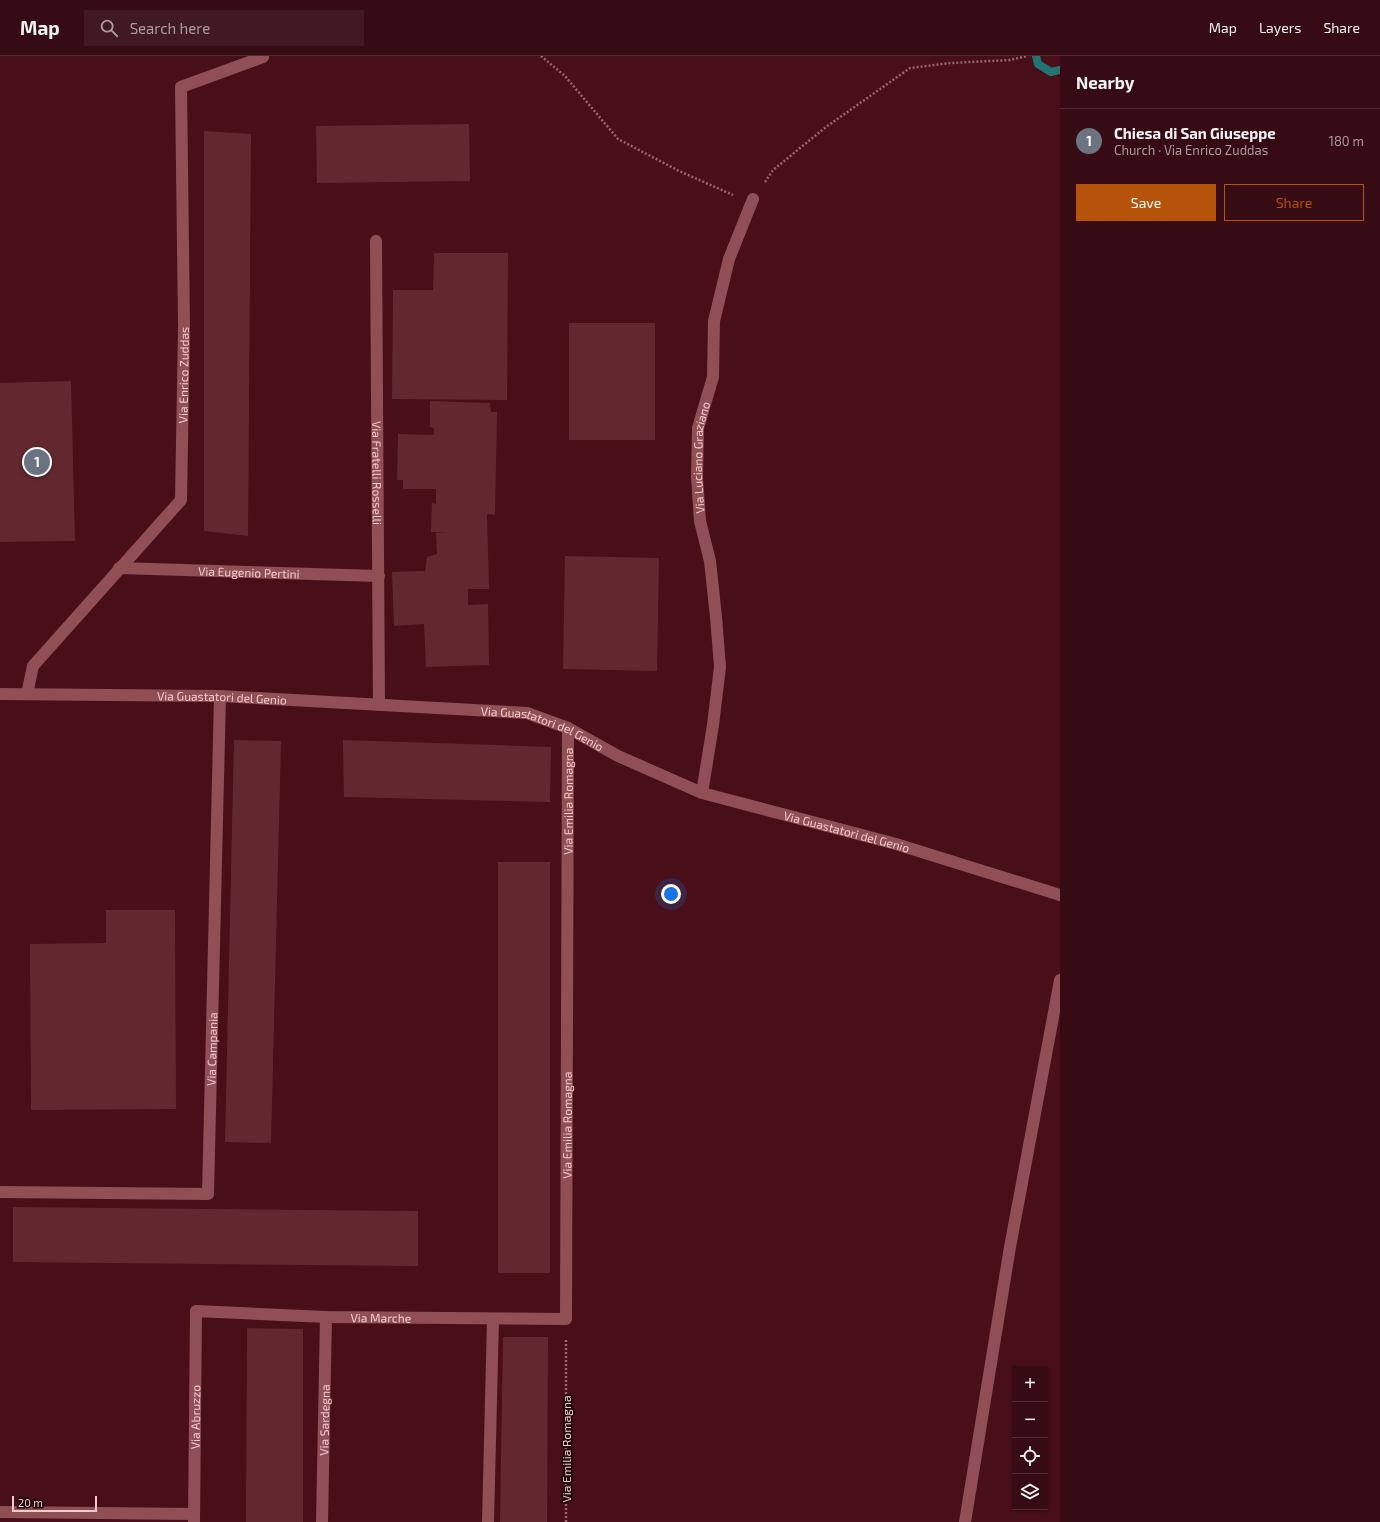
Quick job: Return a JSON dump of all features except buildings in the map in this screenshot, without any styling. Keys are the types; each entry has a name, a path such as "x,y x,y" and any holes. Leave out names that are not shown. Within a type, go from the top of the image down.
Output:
{"street":[{"name":"Via Enrico Zuddas","path":"27,694 33,666 181,500 184,326 181,87 263,57"},
{"name":"Via Luciano Graziano","path":"702,793 713,725 720,667 710,561 700,521 697,477 698,428 713,377 714,321 729,259 753,199"},
{"name":"Via Fratelli Rosselli","path":"376,241 379,705"},
{"name":"Via Eugenio Pertini","path":"119,568 379,576"},
{"name":"Via Guastatori del Genio","path":"0,694 220,696 527,713 568,728 618,756 702,793 896,844 1060,895"},
{"name":"Via Campania","path":"0,1192 208,1194 220,696"},
{"name":"Via Emilia Romagna","path":"566,1319 568,728"},
{"path":"965,1522 1010,1247 1060,980"},
{"name":"Via Marche","path":"196,1311 326,1317 566,1319"},
{"name":"Via Abruzzo","path":"194,1518 196,1311"},
{"name":"Via Sardegna","path":"322,1522 326,1317"},
{"path":"488,1522 493,1318"},
{"path":"0,1512 194,1518"}],"path":[{"path":"541,56 565,76 618,139 679,171 735,196 753,199 773,170 826,127 910,68 951,63 1010,60 1027,56"},
{"name":"Via Emilia Romagna","path":"566,1319 566,1522"}],"waterway":[{"path":"1036,56 1038,64 1051,72 1060,70"}],"place":[{"name":"Chiesa di San Giuseppe","path":"37,462"}]}
